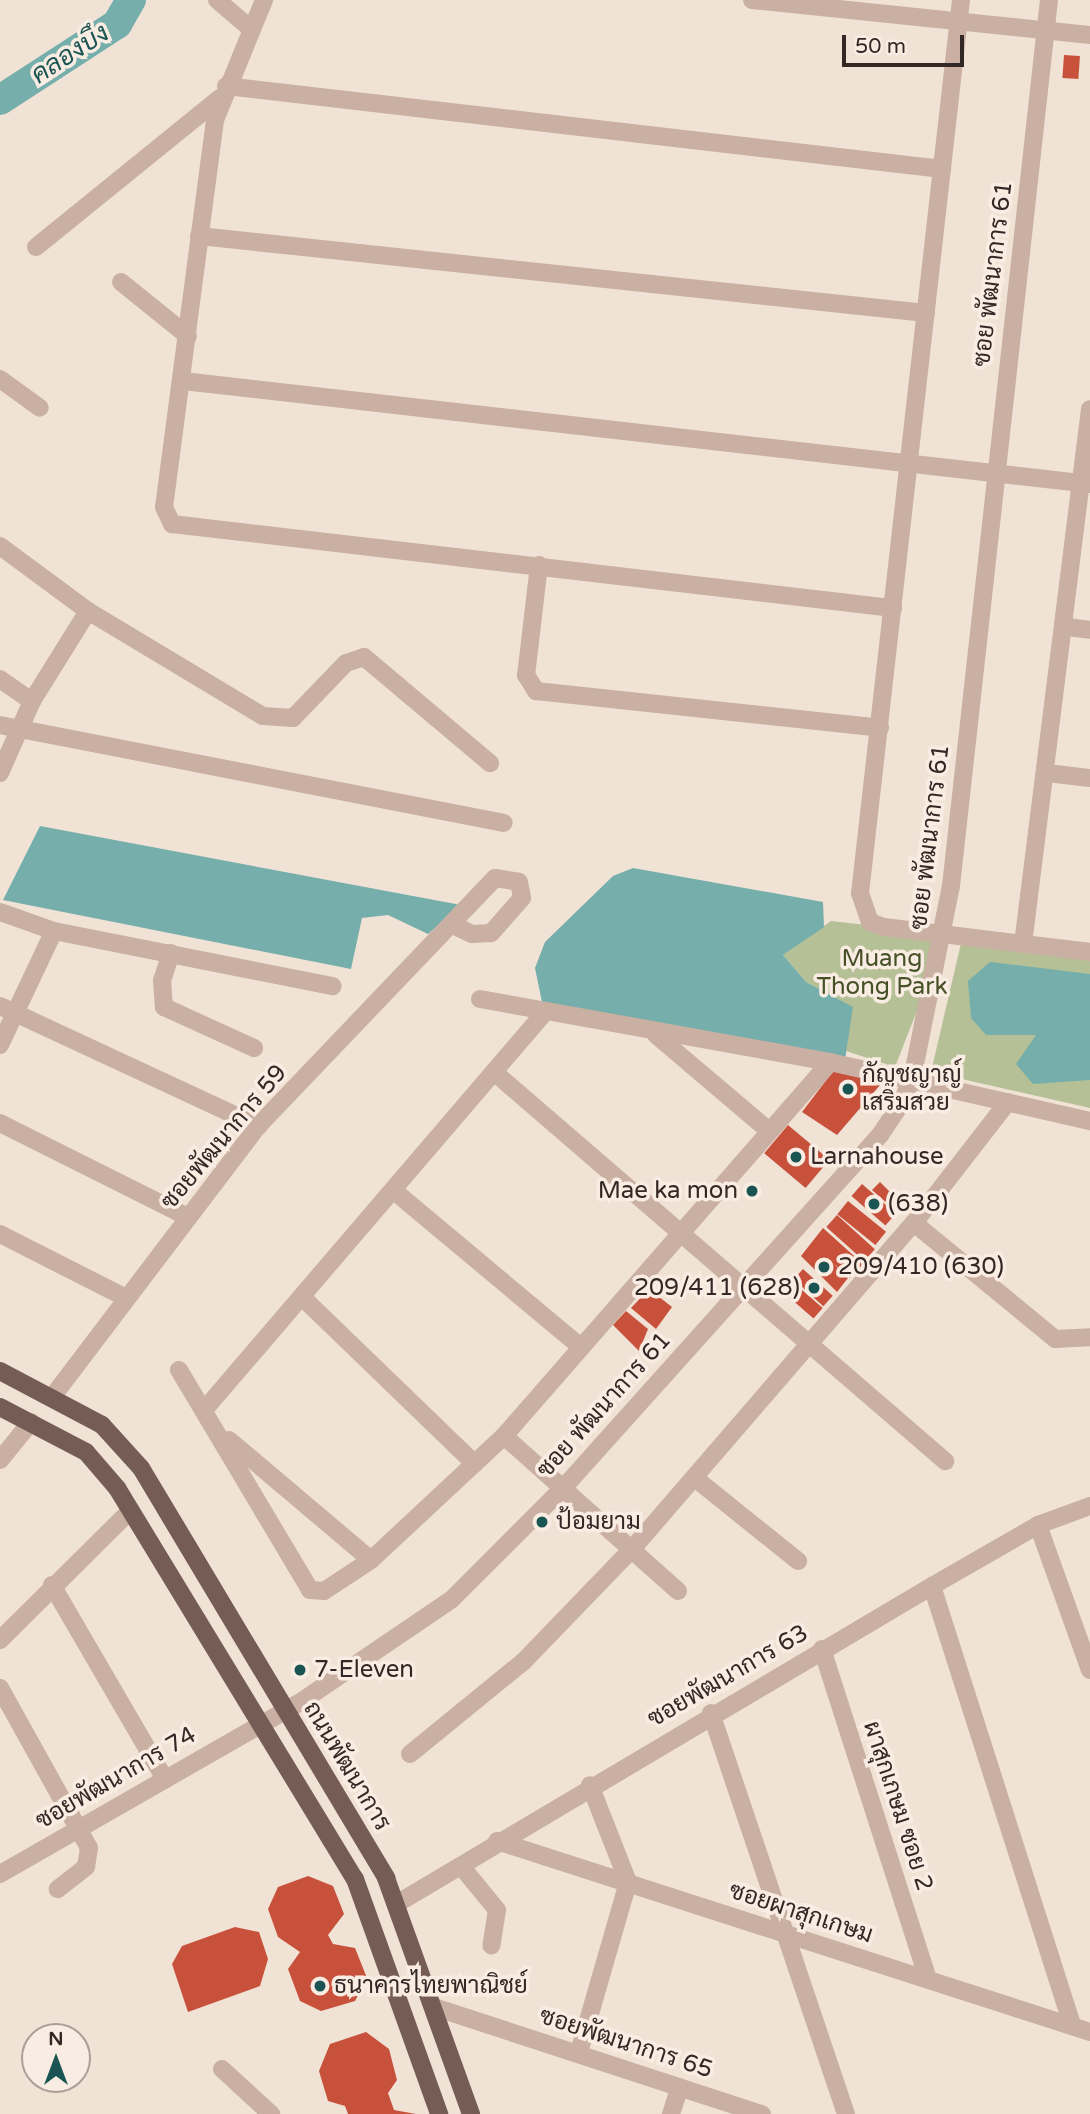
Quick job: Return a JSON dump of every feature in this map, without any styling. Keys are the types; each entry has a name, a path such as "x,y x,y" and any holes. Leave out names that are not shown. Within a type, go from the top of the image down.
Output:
{"main road":[{"name":"ถนนพัฒนาการ","path":"0,1371 53,1396 102,1424 141,1468 398,1903 471,2114"},
{"name":"ถนนพัฒนาการ","path":"0,1407 86,1452 130,1511 257,1726 365,1900 439,2114"}],"street":[{"path":"217,0 251,29"},
{"path":"264,0 223,92 199,236 183,381 164,507 179,528 539,565 893,608"},
{"path":"752,0 1090,35"},
{"path":"961,0 880,728 863,911 884,927 1090,952"},
{"name":"ซอย พัฒนาการ 61","path":"257,1726 422,1623 565,1486 880,1135 912,1079 943,934 1049,0"},
{"path":"36,247 223,92 942,169"},
{"path":"199,236 926,313"},
{"path":"121,282 188,336"},
{"path":"0,379 40,408"},
{"path":"183,381 1086,483"},
{"path":"1023,944 1086,483 1090,410"},
{"path":"0,546 88,611 275,720 293,718 346,663 364,657 491,763"},
{"path":"539,565 526,675 536,691 880,728"},
{"path":"0,774 32,701 88,611"},
{"path":"1066,627 1090,630"},
{"path":"0,678 32,701"},
{"path":"0,725 505,823"},
{"path":"1047,773 1090,778"},
{"path":"0,912 54,930 333,986"},
{"name":"ซอยพัฒนาการ 59","path":"53,1396 258,1126 451,924"},
{"path":"0,1045 7,1010 54,930"},
{"path":"171,953 162,980 164,1007 254,1048"},
{"path":"480,999 656,1035 830,1062 1090,1121"},
{"path":"7,1010 258,1126"},
{"path":"205,1409 545,1012"},
{"path":"656,1035 767,1129"},
{"path":"179,1370 218,1430 310,1590 324,1591 371,1560 504,1436 683,1236 767,1129 830,1062"},
{"path":"494,1072 806,1345 945,1461"},
{"path":"410,1754 523,1662 696,1479 806,1345 914,1223 1008,1102"},
{"path":"0,1123 188,1217"},
{"path":"393,1190 581,1348"},
{"path":"914,1223 1055,1339 1090,1337"},
{"path":"0,1234 126,1298"},
{"path":"302,1297 475,1464"},
{"path":"0,1460 31,1422"},
{"path":"218,1430 371,1560"},
{"path":"504,1436 565,1486 678,1591"},
{"path":"696,1479 798,1561"},
{"name":"ซอยพัฒนาการ 63","path":"398,1903 461,1866 496,1841 711,1713 1038,1525 1090,1506"},
{"path":"0,1640 52,1585 130,1511"},
{"path":"1038,1525 1090,1670"},
{"path":"52,1585 165,1779"},
{"path":"932,1586 1072,2025"},
{"name":"ผาสุกเกษม ซอย 2","path":"822,1649 928,1979"},
{"path":"0,1688 81,1824 89,1858 78,1877 58,1889"},
{"path":"711,1713 782,1933 846,2114"},
{"name":"ซอยพัฒนาการ 74","path":"0,1874 81,1824 257,1726"},
{"path":"579,2052 628,1882 590,1786"},
{"name":"ซอยผาสุกเกษม","path":"496,1841 1090,2032"},
{"path":"461,1866 497,1910 491,1947"},
{"name":"ซอยพัฒนาการ 65","path":"434,2007 579,2052 762,2114"},
{"path":"222,2069 271,2114"},
{"path":"671,2114 680,2087"}],"green space":[{"name":"Muang Thong Park","path":"831,921 947,934 895,1067 846,1051 852,1007 806,982 783,955"},
{"name":"Muang Thong Park","path":"962,939 1090,954 1090,1108 931,1072"}],"water":[{"path":"40,826 461,905 428,934 388,915 362,918 351,969 3,900"},
{"path":"633,868 823,902 824,927 783,955 806,982 853,1007 845,1060 542,1002 535,968 545,942 613,876"},
{"path":"990,962 1090,974 1090,1080 1033,1084 1016,1064 1036,1035 986,1035 971,1018 968,981"}],"building":[{"path":"1064,55 1080,56 1078,79 1062,78"},
{"path":"837,1066 887,1077 837,1135 802,1112"},
{"name":"Larnahouse","path":"788,1125 829,1160 806,1188 764,1153"},
{"path":"880,1182 903,1205 897,1212 872,1190"},
{"name":"(638)","path":"862,1184 896,1214 885,1226 852,1196"},
{"path":"848,1201 886,1232 875,1245 837,1214"},
{"path":"837,1215 875,1249 864,1261 826,1227"},
{"path":"823,1228 863,1264 850,1278 833,1263 848,1278 837,1292 801,1256"},
{"name":"209/411 (628)","path":"803,1269 833,1296 823,1306 794,1279"},
{"path":"794,1283 823,1308 813,1318 785,1294"},
{"path":"649,1289 672,1307 656,1329 631,1308"},
{"path":"626,1311 648,1329 639,1351 613,1325"},
{"path":"308,1876 333,1886 344,1914 328,1935 333,1944 355,1948 367,1978 355,2001 321,2011 300,2001 288,1969 300,1952 278,1937 268,1909 278,1887"},
{"path":"235,1927 259,1932 268,1959 260,1986 188,2012 172,1964 182,1946"},
{"path":"366,2032 389,2049 397,2080 388,2093 394,2110 416,2114 348,2114 345,2106 328,2101 319,2071 330,2044"}],"waterway":[{"name":"คลองบึง","path":"0,100 117,24 131,0"}],"place":[{"name":"กัญชญาญ์ เสริมสวย","path":"848,1089"},
{"name":"Larnahouse","path":"796,1157"},
{"name":"Mae ka mon","path":"752,1191"},
{"name":"(638)","path":"874,1204"},
{"name":"209/410 (630)","path":"824,1267"},
{"name":"209/411 (628)","path":"814,1288"},
{"name":"ป้อมยาม","path":"542,1522"},
{"name":"7-Eleven","path":"300,1670"},
{"name":"ธนาคารไทยพาณิชย์","path":"320,1986"}]}
